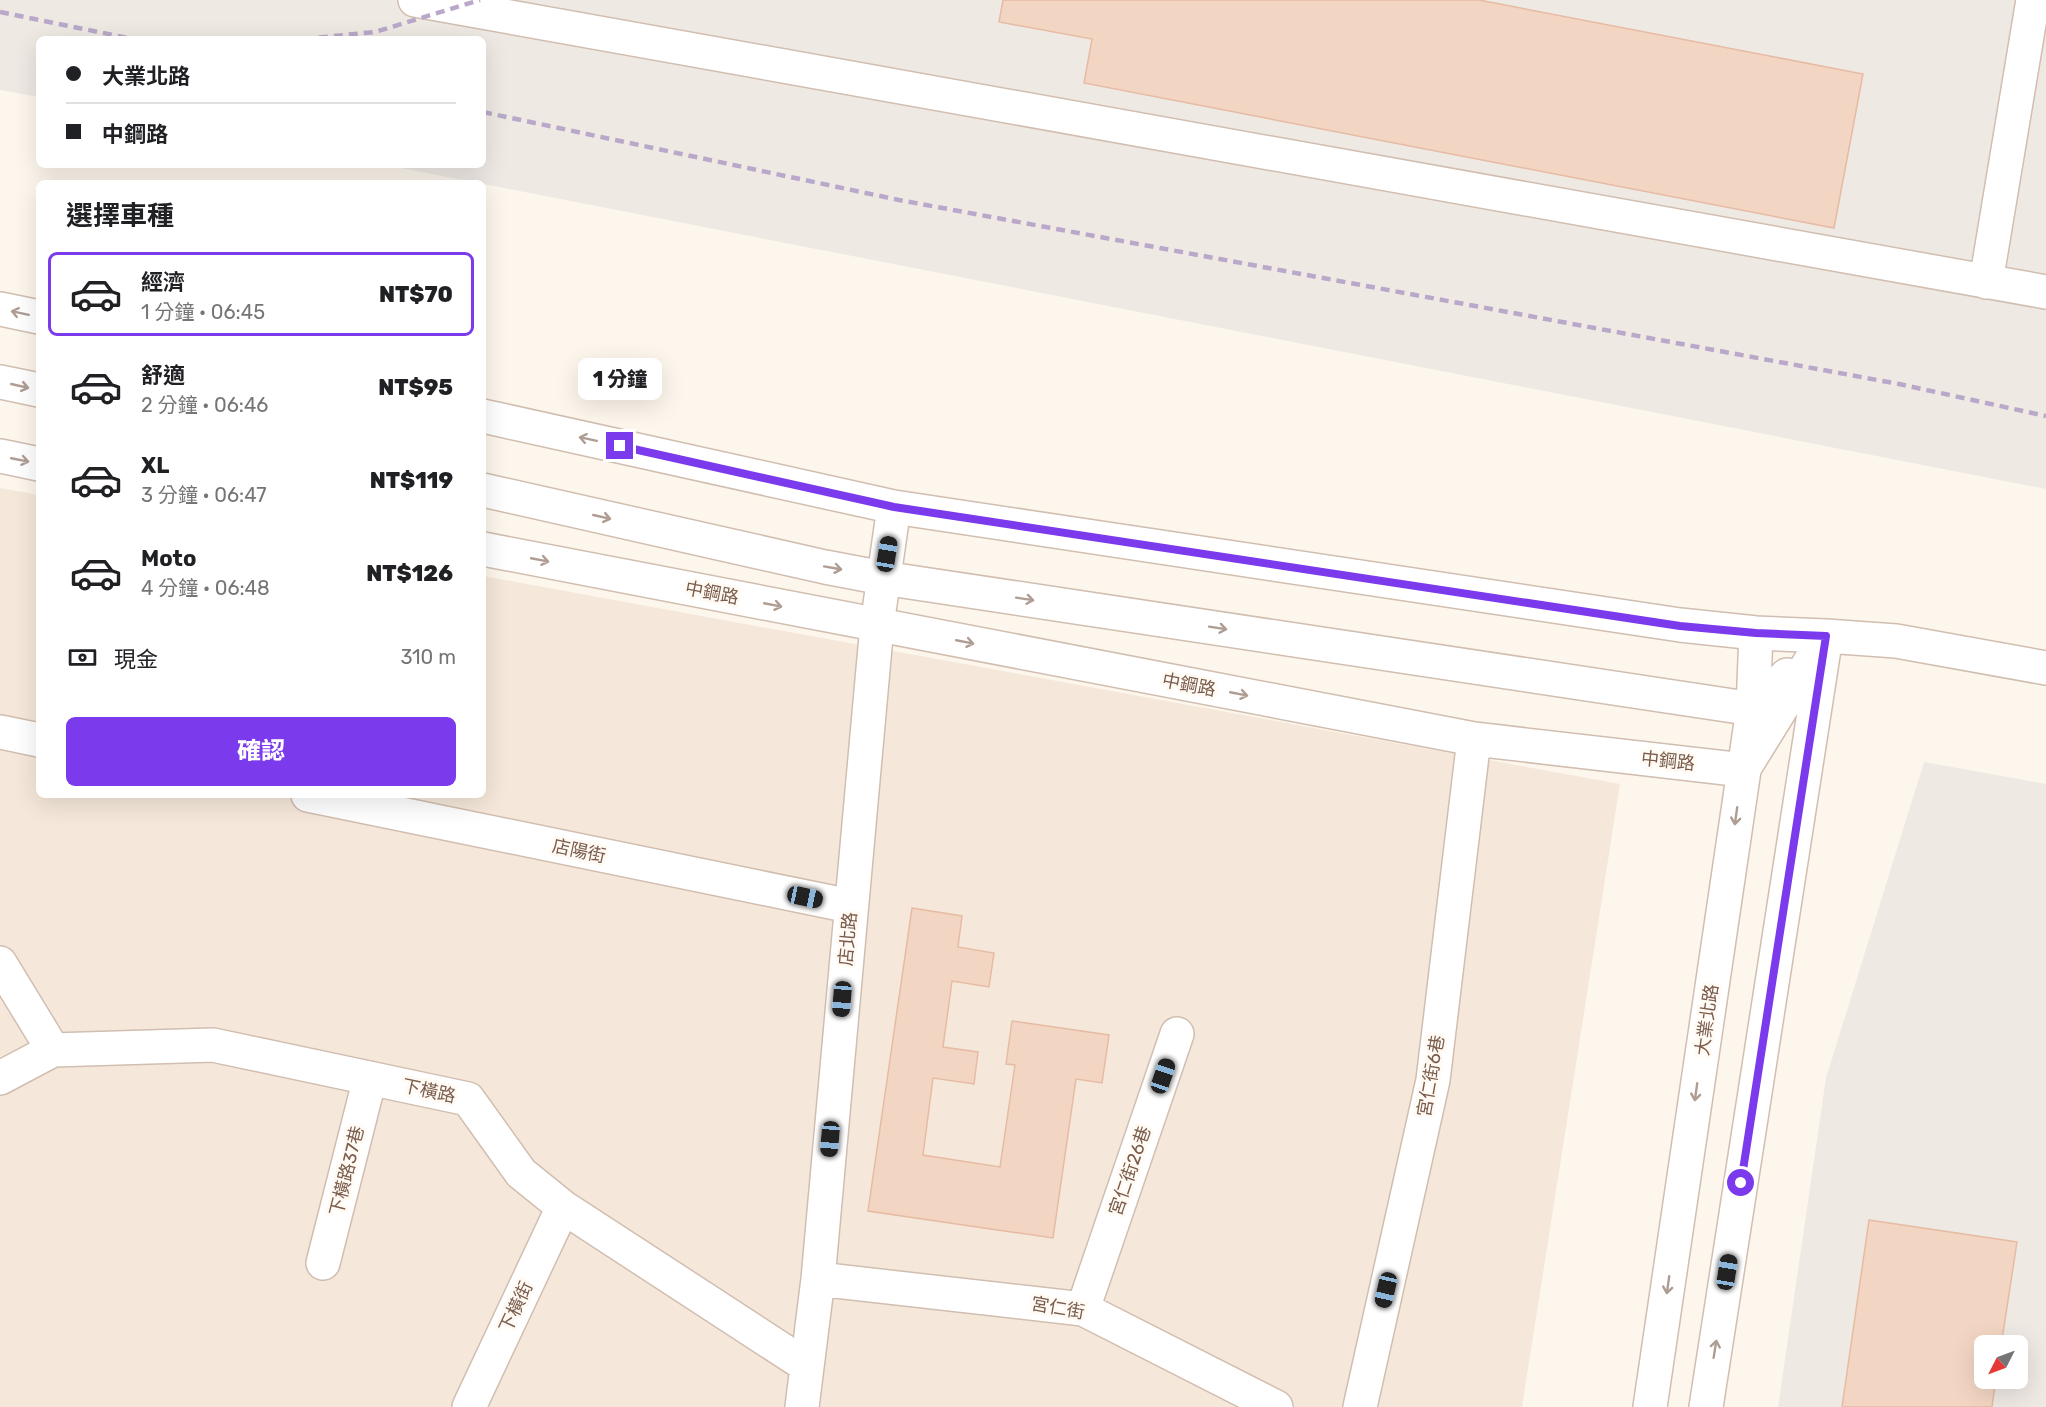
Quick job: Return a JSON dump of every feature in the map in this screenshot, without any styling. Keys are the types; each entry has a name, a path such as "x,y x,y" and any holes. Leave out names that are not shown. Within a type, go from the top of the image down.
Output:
{"street":[{"path":"416,0 2046,292"},
{"path":"1986,282 2033,0"},
{"path":"0,309 36,317"},
{"path":"0,381 36,389"},
{"path":"486,417 894,507 1680,626 1896,641 2046,668"},
{"path":"0,456 36,463"},
{"path":"486,491 883,578 1753,709 1826,636"},
{"name":"店北路","path":"802,1407 818,1279 877,625 894,507"},
{"name":"中鋼路","path":"486,550 1474,740 1743,770"},
{"name":"大業北路","path":"1650,1407 1753,709 1756,633"},
{"path":"1743,770 1826,636"},
{"path":"1706,1407 1826,636"},
{"path":"0,732 36,739"},
{"name":"宮仁街6巷","path":"1360,1407 1433,1080 1474,740"},
{"name":"店陽街","path":"323,798 850,906"},
{"path":"0,963 53,1050"},
{"name":"宮仁街26巷","path":"1083,1309 1177,1034"},
{"name":"下橫路","path":"0,1078 53,1050 213,1045 468,1100 521,1173 563,1207 807,1366"},
{"name":"下橫路37巷","path":"323,1263 370,1078"},
{"name":"下橫街","path":"469,1407 563,1207"},
{"name":"宮仁街","path":"818,1279 1083,1309 1276,1407"}],"shaded area":[{"path":"0,0 2046,0 2046,489 486,185 486,180 463,180 401,168 486,168 486,36 36,36 36,96 0,90"},
{"path":"0,488 36,494 36,798 486,798 486,577 1620,784 1522,1407 0,1407"},
{"path":"1924,762 2046,784 2046,1407 1778,1407 1826,1078"}],"building":[{"path":"1003,0 1479,0 1863,74 1834,228 1084,83 1092,39 999,22"},
{"path":"912,908 962,916 958,947 994,953 989,987 952,981 943,1047 978,1052 974,1084 933,1078 923,1155 1000,1167 1015,1065 1006,1064 1012,1021 1109,1035 1102,1083 1076,1079 1053,1238 868,1211"},
{"path":"1869,1220 2017,1242 2003,1335 1974,1335 1974,1389 1994,1389 1992,1407 1842,1407"}],"railway":[{"path":"334,36 375,32 480,0"},
{"path":"0,12 118,36"},
{"path":"486,113 899,200 1899,384 2046,416"}],"route":[{"path":"620,446 894,507 1680,626 1826,636 1741,1183"}]}
